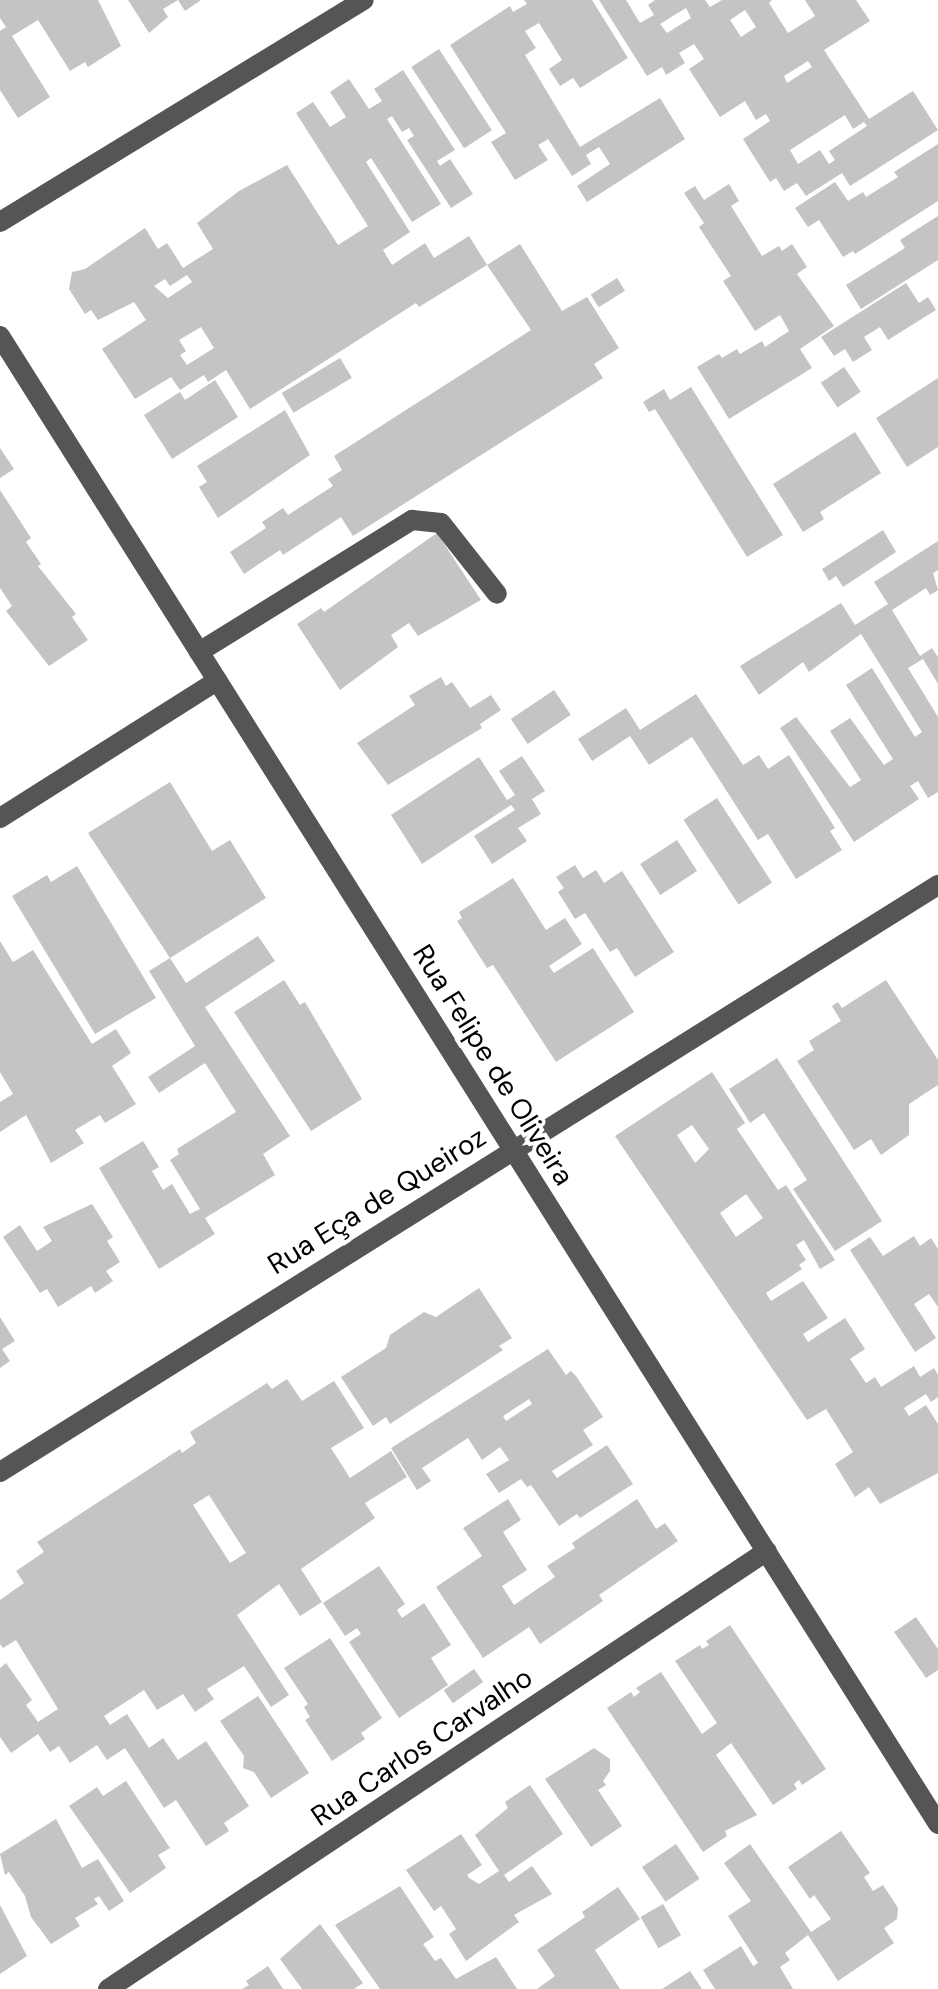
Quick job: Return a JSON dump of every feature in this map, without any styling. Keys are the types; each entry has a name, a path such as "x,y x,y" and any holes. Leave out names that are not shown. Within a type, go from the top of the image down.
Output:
{"street":[{"path":"0,222 363,0"},
{"name":"Rua Felipe de Oliveira","path":"0,336 938,1824"},
{"path":"199,652 412,520 441,523 497,594"},
{"path":"0,818 217,681"},
{"name":"Rua Eça de Queiroz","path":"0,1472 938,884"},
{"name":"Rua Carlos Carvalho","path":"108,1989 767,1551"}],"building":[{"path":"0,0 98,0 121,46 88,67 85,62 70,71 38,20 12,36 50,97 18,118 0,90 0,31 6,27 0,18"},
{"path":"128,0 178,0 163,9 168,17 149,33"},
{"path":"178,0 201,0 185,11"},
{"path":"524,0 592,0 628,58 580,88 573,78 560,86 549,69 562,60 539,23 525,31 536,48 525,55 580,147 660,98 685,139 587,202 577,186 610,164 599,147 586,155 591,164 572,176 548,139 538,145 548,160 515,180 491,142 506,133 450,45 510,6 513,12 527,4"},
{"path":"599,0 626,0 640,23 654,15 648,5 655,0 705,0 710,7 722,0 772,0 769,3 788,33 815,16 805,0 856,0 870,21 824,50 869,119 913,91 938,130 850,186 842,173 806,196 797,183 784,191 776,178 770,182 743,139 770,121 766,114 756,120 745,101 720,117 689,69 704,59 694,44 679,53 685,63 666,75 662,67 647,76","holes":["686,8 691,18 667,33 660,24","745,10 756,27 741,37 730,20","808,61 812,67 787,83 784,76","845,115 853,129 864,122 867,126 829,151 835,160 829,164 820,150 798,164 790,150"]},
{"path":"439,49 492,130 464,148 411,67"},
{"path":"403,70 455,150 437,161 440,166 450,159 473,194 451,208 407,140 414,136 409,128 402,132 392,116 387,119 441,204 412,222 371,158 366,162 410,232 383,250 392,265 425,243 434,258 469,236 487,265 419,307 416,303 250,409 226,370 208,382 204,375 180,390 171,377 135,399 102,349 146,320 134,302 98,320 91,310 85,314 69,289 72,272 85,269 145,228 158,249 167,243 183,268 213,249 197,223 239,191 287,165 338,245 368,226 296,113 313,102 330,127 346,117 330,92 349,79 369,109 382,101 374,89","holes":["187,275 192,282 168,298 154,286 165,279 170,286","201,327 214,348 187,365 180,355 186,351 179,340"]},
{"path":"938,144 938,201 855,254 853,251 843,257 819,220 808,227 795,208 835,182 848,201 863,192 866,197 898,177 894,172"},
{"path":"729,184 739,201 731,206 762,256 792,244 807,267 797,274 834,326 800,349 812,368 729,419 697,367 719,354 722,358 737,349 740,354 762,341 765,347 789,331 780,315 755,331 723,281 731,276 699,227 704,223 684,193 695,186 704,200"},
{"path":"938,216 938,260 861,309 846,285 905,248 900,240"},
{"path":"520,244 562,311 587,297 619,348 594,364 603,378 353,536 341,517 283,555 280,550 244,574 230,552 266,528 262,522 283,508 288,515 333,486 328,479 342,470 334,456 531,330 487,265"},
{"path":"617,278 625,291 599,307 591,294"},
{"path":"906,283 919,303 928,297 936,310 888,340 880,327 864,337 872,350 853,362 845,349 834,356 821,337"},
{"path":"340,358 352,378 294,413 282,393"},
{"path":"844,367 861,392 838,408 821,383"},
{"path":"938,378 938,447 907,467 876,418"},
{"path":"215,380 238,417 172,459 144,415 180,392 185,400"},
{"path":"691,387 783,535 747,557 655,409 649,412 643,402 664,389 670,400"},
{"path":"285,410 310,455 218,518 199,487 207,482 197,466"},
{"path":"855,432 881,473 820,512 824,519 803,532 773,484"},
{"path":"0,448 14,469 0,478"},
{"path":"0,490 31,538 26,542 41,564 38,566 76,614 72,617 88,640 49,666 6,611 12,606 0,588"},
{"path":"883,530 896,552 843,587 836,576 829,581 822,569"},
{"path":"437,533 481,600 418,636 409,623 391,635 398,647 340,690 297,624 321,608 324,612"},
{"path":"938,541 938,570 933,573 938,590 930,595 926,588 892,610 920,656 932,648 938,657 938,684 923,659 908,668 938,717 938,792 928,798 918,781 910,786 919,799 854,842 780,728 796,717 850,787 861,780 830,731 850,718 884,765 893,759 846,685 872,668 915,737 922,732 861,634 809,672 803,662 759,695 740,666 841,603 855,625 888,604 874,582"},
{"path":"441,677 446,686 452,682 470,708 491,695 501,710 480,724 482,728 388,785 357,743 415,705 409,696"},
{"path":"554,690 571,715 528,744 511,719"},
{"path":"696,694 743,765 759,755 768,769 789,755 835,828 830,831 842,850 796,879 768,834 758,840 692,737 649,765 630,736 592,761 578,739 626,708 640,730"},
{"path":"522,756 545,791 532,799 541,814 518,828 527,841 492,864 474,836 515,810 511,805 422,864 391,815 479,757 507,800 515,795 499,771"},
{"path":"170,782 212,851 230,840 266,898 170,958 88,833"},
{"path":"717,798 772,883 738,904 683,820"},
{"path":"677,840 697,871 660,895 640,864"},
{"path":"575,865 583,878 596,870 604,883 622,871 674,952 635,977 617,948 610,952 585,913 575,919 558,892 564,888 556,877"},
{"path":"77,866 156,998 95,1034 12,896 47,875 51,882"},
{"path":"513,878 546,930 565,918 582,944 549,966 554,973 593,948 634,1012 556,1062 493,965 487,968 457,921 462,918 459,912"},
{"path":"258,936 275,961 205,1007 290,1136 263,1154 275,1175 205,1218 215,1234 159,1269 99,1168 143,1141 159,1167 152,1171 163,1190 172,1184 190,1214 200,1209 170,1160 179,1154 177,1149 236,1112 205,1063 159,1093 148,1077 195,1046 149,971 170,958 186,983"},
{"path":"0,941 13,962 33,950 92,1044 116,1029 131,1053 112,1066 136,1104 105,1123 100,1115 75,1130 84,1143 51,1163 26,1115 0,1132 0,1102 13,1094 0,1072"},
{"path":"284,980 300,1005 305,1002 362,1099 311,1131 234,1012"},
{"path":"886,980 938,1060 938,1085 909,1104 909,1135 881,1155 871,1139 854,1150 797,1061 814,1050 809,1041 841,1021 832,1006 838,1002 842,1008"},
{"path":"777,1058 882,1221 835,1251 793,1189 807,1180 764,1113 750,1123 729,1089"},
{"path":"712,1072 745,1123 737,1129 778,1190 786,1185 835,1260 820,1269 804,1240 796,1245 806,1260 799,1265 802,1269 766,1293 771,1301 803,1281 828,1318 803,1334 808,1342 845,1318 865,1349 850,1359 866,1383 875,1377 881,1387 914,1366 920,1377 934,1368 938,1375 938,1397 931,1402 926,1394 904,1408 909,1416 926,1405 938,1424 938,1473 880,1504 869,1487 855,1497 835,1464 853,1452 826,1409 807,1420 615,1136","holes":["692,1125 709,1149 695,1163 677,1135","746,1194 763,1218 736,1237 720,1213"]},
{"path":"92,1204 113,1237 107,1241 120,1262 106,1271 113,1281 95,1293 91,1286 58,1307 47,1289 40,1293 3,1237 20,1225 37,1251 52,1241 43,1227"},
{"path":"914,1236 920,1246 931,1238 938,1249 938,1307 929,1294 914,1304 936,1338 915,1352 850,1250 870,1237 883,1256"},
{"path":"479,1288 512,1338 499,1346 503,1350 390,1424 386,1417 373,1426 341,1377 386,1348 390,1335 424,1312 436,1317"},
{"path":"0,1317 15,1341 2,1349 10,1361 0,1368"},
{"path":"548,1349 566,1375 571,1371 576,1376 603,1417 583,1430 593,1445 552,1471 557,1478 607,1445 633,1484 580,1518 577,1514 559,1526 531,1485 527,1487 521,1479 499,1493 486,1474 509,1460 500,1447 482,1460 468,1438 422,1468 431,1481 417,1490 391,1448","holes":["529,1399 532,1404 506,1421 503,1416"]},
{"path":"287,1379 302,1401 334,1381 364,1428 331,1448 350,1478 391,1451 407,1477 365,1503 375,1518 301,1569 322,1602 300,1616 279,1584 237,1615 289,1695 271,1707 244,1666 207,1689 214,1699 195,1712 183,1694 157,1710 144,1690 104,1716 110,1725 127,1714 149,1748 163,1738 178,1760 206,1741 249,1806 224,1823 229,1831 206,1846 176,1800 164,1808 125,1748 107,1760 97,1745 70,1763 59,1746 50,1752 38,1734 11,1753 0,1737 0,1668 6,1663 32,1700 26,1705 38,1722 58,1709 16,1640 3,1648 0,1644 0,1600 24,1583 16,1571 44,1552 37,1542 180,1449 182,1453 196,1443 190,1432 267,1383 272,1389","holes":["209,1495 246,1553 230,1563 193,1505"]},
{"path":"508,1499 521,1520 503,1532 527,1570 502,1586 514,1605 555,1577 547,1566 575,1548 572,1543 637,1499 656,1529 665,1523 678,1541 599,1595 603,1601 540,1644 529,1627 483,1658 436,1587 482,1556 463,1528"},
{"path":"379,1566 405,1604 397,1610 402,1618 424,1603 451,1645 431,1658 448,1685 399,1718 349,1642 361,1634 357,1628 345,1636 323,1603"},
{"path":"916,1617 938,1649 938,1670 926,1678 894,1632"},
{"path":"730,1625 826,1769 802,1785 799,1780 794,1784 797,1789 773,1805 731,1743 716,1755 757,1815 725,1831 727,1836 703,1852 607,1708 631,1692 634,1697 640,1692 636,1688 661,1672 702,1734 717,1723 675,1661 700,1645 702,1649 709,1645 706,1641"},
{"path":"330,1638 382,1718 361,1733 365,1739 332,1761 305,1720 310,1717 304,1707 308,1704 284,1668"},
{"path":"474,1669 483,1682 453,1703 444,1690"},
{"path":"258,1696 309,1773 271,1798 254,1772 243,1768 244,1756 220,1721"},
{"path":"594,1748 610,1759 610,1771 603,1781 606,1785 598,1790 622,1826 591,1847 545,1779"},
{"path":"126,1781 170,1848 158,1855 166,1868 130,1893 69,1806 97,1787 103,1796"},
{"path":"530,1785 563,1834 504,1875 509,1882 532,1866 552,1894 514,1915 519,1922 466,1961 449,1934 456,1929 441,1906 434,1911 406,1870 461,1834 482,1865 467,1875 469,1878 479,1884 499,1871 475,1835 508,1808 505,1802"},
{"path":"56,1819 82,1868 98,1859 124,1901 109,1911 99,1896 94,1899 98,1904 75,1918 80,1926 51,1944 31,1917 25,1896 9,1872 5,1875 0,1854"},
{"path":"841,1831 870,1873 864,1877 873,1891 883,1885 898,1908 897,1919 884,1928 894,1943 838,1981 808,1935 785,1953 790,1960 780,1967 793,1989 715,1989 703,1970 741,1946 753,1966 758,1963 728,1916 751,1901 724,1863 750,1844 811,1932 831,1919 814,1895 810,1899 788,1867"},
{"path":"676,1844 699,1879 665,1902 642,1867"},
{"path":"400,1886 434,1937 423,1944 435,1961 441,1958 456,1979 496,1957 517,1989 380,1989 335,1925"},
{"path":"618,1887 640,1919 595,1950 620,1989 537,1989 555,1976 537,1950 585,1917 582,1912"},
{"path":"663,1904 681,1935 658,1948 640,1917"},
{"path":"0,1905 27,1956 0,1974"},
{"path":"320,1924 363,1983 354,1989 302,1989 280,1959"},
{"path":"268,1966 283,1989 242,1989 249,1985 246,1981"},
{"path":"690,1971 702,1989 662,1989"}]}
